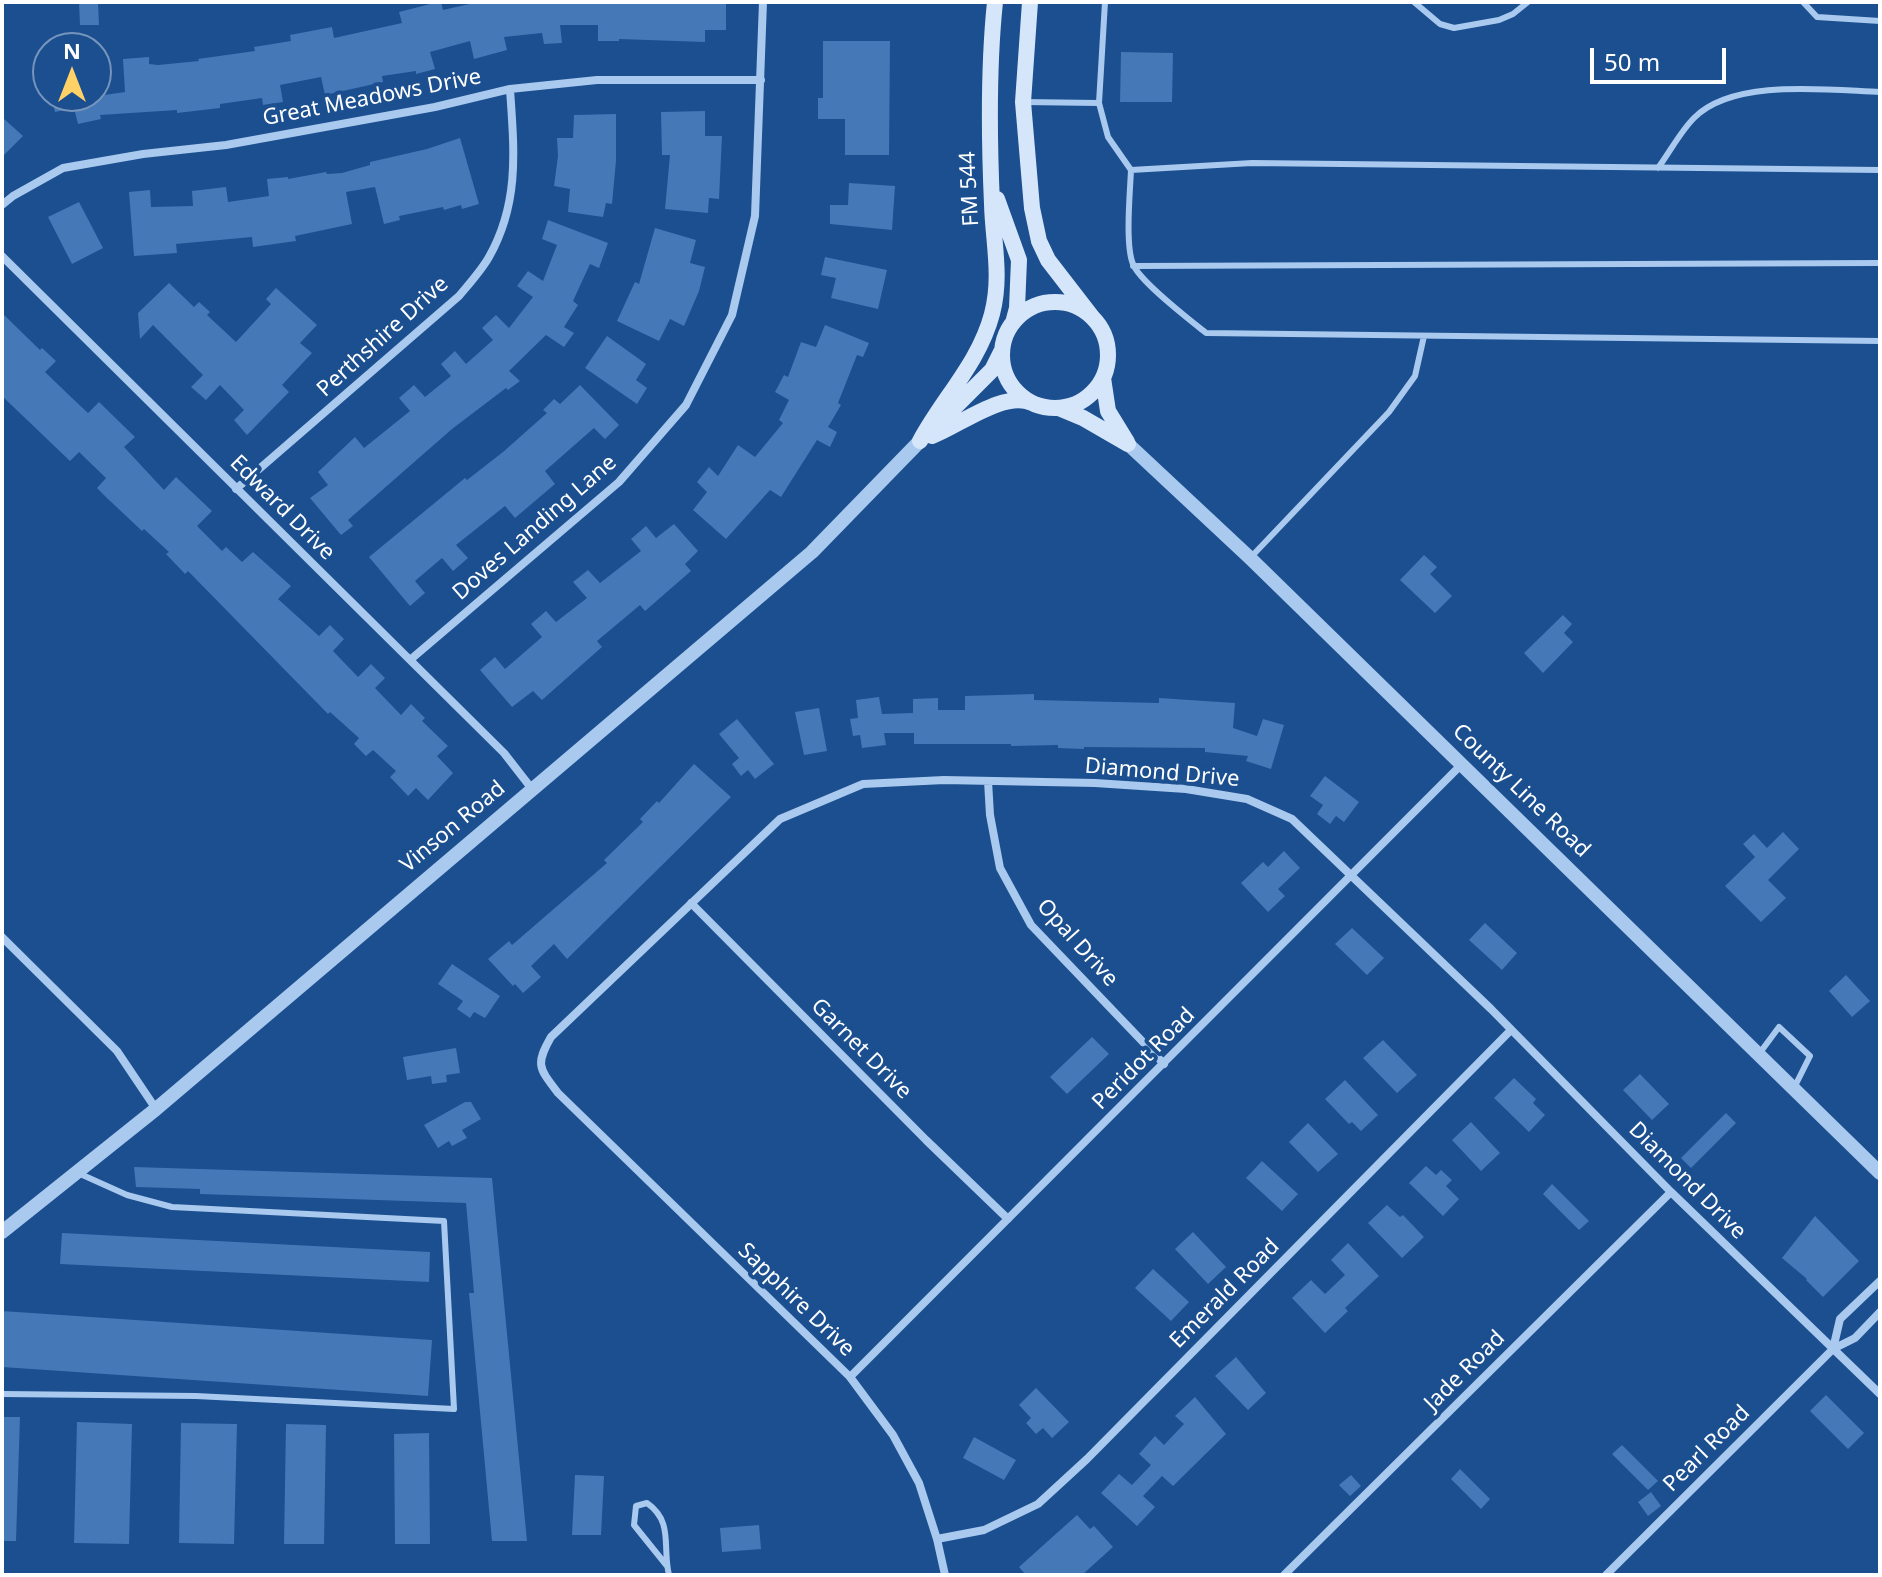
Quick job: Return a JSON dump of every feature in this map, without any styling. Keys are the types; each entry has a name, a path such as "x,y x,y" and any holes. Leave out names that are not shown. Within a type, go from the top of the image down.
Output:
{"main road":[{"name":"FM 544","path":"920,441 933,416 978,352 992,314 999,276 989,128 995,2"},
{"path":"1030,2 1023,102 1032,208 1039,241 1057,275 1102,330 1109,351 1103,378 1108,411 1128,444"},
{"path":"991,181 1019,260 1015,321"},
{"path":"920,441 992,370 1007,332 1033,307 1055,302 1077,307 1092,317"},
{"path":"1003,347 1007,377 1019,394 1028,400 1083,418 1128,444"},
{"path":"1060,409 1093,393 1103,378"},
{"path":"920,441 949,430 989,407 1028,400"}],"street":[{"name":"Doves Landing Lane","path":"410,660 619,482 686,405 732,315 755,216 763,2"},
{"name":"Great Meadows Drive","path":"2,205 63,168 143,154 226,145 435,107 510,89 597,80 761,80"},
{"name":"Perthshire Drive","path":"236,489 459,296 488,259 507,215 515,168 510,89"},
{"name":"Edward Drive","path":"2,256 504,753 532,789"},
{"name":"Vinson Road","path":"2,1232 156,1109 812,552 920,441"},
{"name":"County Line Road","path":"1128,444 1250,558 1880,1173"},
{"name":"Peridot Road","path":"850,1377 1462,764"},
{"name":"Diamond Drive","path":"558,1093 542,1072 540,1055 551,1037 780,819 820,800 863,784 988,781 1186,789 1247,799 1292,819 1880,1394"},
{"name":"Opal Drive","path":"988,781 990,815 1000,868 1031,925 1164,1064"},
{"name":"Garnet Drive","path":"691,903 1008,1219"},
{"path":"2,937 117,1051 156,1109"},
{"name":"Emerald Road","path":"937,1539 984,1530 1038,1504 1087,1459 1511,1030"},
{"name":"Sapphire Drive","path":"558,1093 850,1377 893,1435 919,1483 945,1575"},
{"name":"Jade Road","path":"1284,1575 1671,1192"},
{"path":"1833,1349 1840,1319 1880,1281"},
{"path":"1833,1349 1855,1338 1880,1312"},
{"name":"Pearl Road","path":"1606,1575 1833,1349"}],"lane":[{"path":"1105,2 1099,103 1108,137 1131,170 1128,215 1133,266 1161,297 1206,333 1880,341"},
{"path":"1414,2 1440,24 1454,28 1499,20 1528,2"},
{"path":"1803,2 1817,17 1880,21"},
{"path":"1658,168 1694,118 1714,103 1750,92 1880,92"},
{"path":"1023,102 1099,103"},
{"path":"1131,170 1252,163 1880,170"},
{"path":"1133,266 1880,263"},
{"path":"1250,558 1389,412 1415,376 1424,336"},
{"path":"1759,1054 1779,1027 1810,1056 1794,1088"},
{"path":"2,1394 196,1396 454,1409 444,1221 172,1207 127,1195 76,1172"},
{"path":"667,1566 634,1525 636,1506 647,1503 660,1512 669,1575"}],"building":[{"path":"79,2 98,2 99,25 80,25"},
{"path":"438,2 441,2 443,10 478,2 726,2 726,30 705,30 705,42 598,41 598,25 560,25 562,43 544,44 542,33 504,37 507,50 474,59 470,41 430,52 435,69 416,74 416,71 382,76 383,82 325,95 321,77 280,85 283,102 263,105 262,98 220,104 220,108 177,113 177,110 100,115 101,119 78,124 75,112 112,112 112,94 125,92 123,59 149,57 149,64 158,65 199,61 255,51 254,47 291,41 290,35 332,27 334,38 402,23 399,12"},
{"path":"823,41 890,41 889,155 845,155 845,119 818,119 818,98 823,98"},
{"path":"1121,52 1173,53 1172,102 1120,102"},
{"path":"705,111 705,136 722,136 719,199 709,198 708,213 665,209 670,155 662,155 661,112"},
{"path":"616,114 612,204 606,203 603,217 568,212 570,189 554,186 557,138 573,138 574,115"},
{"path":"2,117 23,136 2,157"},
{"path":"460,138 479,204 462,209 461,205 444,210 443,207 399,216 400,220 384,224 375,187 346,192 352,224 295,236 296,241 253,247 252,237 176,244 177,253 134,256 129,192 150,190 151,207 193,206 192,191 226,187 228,202 269,196 267,179 342,173 370,165 370,162"},
{"path":"849,183 895,186 892,230 830,224 830,205 848,205"},
{"path":"79,202 103,248 72,264 48,217"},
{"path":"548,220 608,243 599,268 590,264 573,301 578,305 564,327 574,333 564,347 546,335 509,371 520,381 452,429 348,520 353,526 341,535 310,498 328,485 318,472 355,437 364,448 410,411 399,398 414,385 425,397 451,376 441,364 455,351 466,364 493,340 482,328 496,315 509,328 533,297 517,286 528,271 543,281 557,245 542,239"},
{"path":"655,228 696,240 690,263 705,267 684,326 670,319 659,341 617,321 635,282 639,284"},
{"path":"825,257 887,270 878,309 831,298 836,278 821,275"},
{"path":"169,283 194,307 199,302 210,312 207,315 236,342 271,304 266,299 276,288 317,325 300,343 312,353 282,385 289,392 247,435 234,420 244,410 220,385 206,400 191,387 203,375 153,325 140,339 138,313"},
{"path":"2,313 40,350 42,348 56,361 45,372 88,413 99,402 135,437 124,447 164,490 176,477 212,511 197,526 222,551 226,547 242,562 253,552 291,586 278,599 319,636 330,625 344,639 333,651 358,677 371,664 385,678 375,688 401,715 411,704 425,718 422,721 448,746 437,756 453,773 428,800 416,788 408,796 390,777 396,771 373,750 366,756 354,744 359,738 330,712 328,714 188,571 185,574 166,554 169,552 108,499 97,488 106,478 79,452 70,461 2,396"},
{"path":"825,325 869,343 863,357 857,355 838,403 841,405 828,427 837,432 830,447 817,440 781,497 770,490 726,539 693,510 707,492 697,482 709,467 718,476 738,445 755,457 783,423 779,420 789,400 775,392 784,375 788,377 801,342 816,347"},
{"path":"607,336 646,364 636,380 647,388 637,404 585,368"},
{"path":"580,385 619,425 605,439 594,428 545,471 555,484 515,518 505,506 456,545 468,558 453,571 442,558 415,581 425,593 410,606 369,557 465,478 467,480 503,452 547,413 543,410 554,399 560,404"},
{"path":"674,524 698,551 685,564 691,571 645,611 640,605 597,641 602,647 542,700 533,691 512,707 480,670 495,657 505,669 542,637 531,624 546,611 556,622 587,598 573,582 588,570 600,583 641,551 631,539 646,526 656,538"},
{"path":"1424,555 1437,567 1430,574 1452,596 1435,613 1400,580"},
{"path":"1563,615 1572,624 1564,633 1573,642 1543,673 1524,653"},
{"path":"1034,694 1034,700 1159,703 1159,698 1235,703 1233,728 1257,736 1263,719 1284,725 1271,769 1246,761 1248,756 1205,752 1205,748 1084,749 1058,748 1058,745 914,744 914,733 884,733 886,745 862,748 860,735 853,736 850,719 858,718 856,700 879,697 882,714 913,713 913,699 938,698 938,710 965,710 965,696"},
{"path":"819,708 827,751 804,755 795,712"},
{"path":"737,719 774,764 755,779 748,770 741,776 732,764 739,758 719,734"},
{"path":"694,764 731,797 567,959 554,944 531,966 541,977 523,993 515,984 513,986 488,959 509,941 512,945 607,863 604,860 643,822 640,819"},
{"path":"1325,776 1359,802 1344,822 1336,816 1330,824 1317,814 1323,805 1310,796"},
{"path":"1783,832 1799,849 1768,880 1786,898 1761,922 1725,886 1755,857 1743,844 1754,834 1767,848"},
{"path":"1284,851 1300,868 1278,889 1285,896 1268,912 1241,883 1263,862 1268,867"},
{"path":"1485,923 1517,953 1502,970 1469,940"},
{"path":"1352,928 1384,958 1367,975 1335,944"},
{"path":"452,964 500,996 485,1018 474,1012 470,1018 457,1009 463,1001 438,984"},
{"path":"1846,975 1870,1001 1852,1017 1829,991"},
{"path":"1092,1037 1109,1054 1067,1094 1050,1077"},
{"path":"1383,1040 1417,1075 1397,1093 1363,1058"},
{"path":"456,1048 460,1073 446,1075 447,1082 432,1084 431,1076 407,1080 403,1057"},
{"path":"1640,1074 1669,1104 1652,1120 1623,1090"},
{"path":"1514,1078 1536,1099 1533,1103 1545,1115 1529,1132 1494,1098"},
{"path":"1345,1080 1378,1115 1361,1131 1352,1122 1349,1124 1325,1099"},
{"path":"465,1102 471,1102 481,1119 462,1130 467,1138 452,1146 449,1141 438,1148 424,1125"},
{"path":"1726,1113 1736,1123 1691,1168 1681,1158"},
{"path":"1471,1122 1500,1153 1481,1171 1452,1140"},
{"path":"1308,1123 1338,1154 1318,1172 1289,1142"},
{"path":"1262,1161 1298,1194 1282,1211 1246,1178"},
{"path":"1426,1166 1436,1175 1441,1170 1452,1180 1446,1186 1459,1199 1443,1216 1409,1183"},
{"path":"134,1167 492,1178 527,1541 492,1541 469,1293 474,1293 466,1203 200,1194 200,1189 136,1187"},
{"path":"1552,1184 1589,1221 1579,1230 1543,1194"},
{"path":"1387,1205 1400,1217 1403,1215 1424,1237 1402,1258 1368,1223"},
{"path":"1815,1216 1859,1261 1823,1297 1782,1258"},
{"path":"1193,1232 1226,1267 1208,1284 1175,1249"},
{"path":"62,1233 430,1252 429,1282 60,1264"},
{"path":"1348,1243 1379,1276 1345,1308 1348,1311 1325,1333 1292,1298 1311,1280 1325,1294 1345,1275 1331,1260"},
{"path":"1153,1269 1189,1302 1171,1321 1135,1288"},
{"path":"2,1311 432,1340 428,1396 2,1367"},
{"path":"1236,1357 1266,1393 1248,1410 1215,1376"},
{"path":"1036,1388 1069,1422 1052,1438 1043,1428 1036,1434 1026,1423 1031,1418 1019,1405"},
{"path":"1826,1395 1864,1433 1848,1449 1810,1411"},
{"path":"1195,1397 1226,1434 1173,1486 1162,1476 1143,1496 1155,1507 1137,1526 1101,1493 1119,1474 1132,1485 1151,1465 1139,1454 1155,1436 1164,1445 1184,1424 1175,1416"},
{"path":"2,1417 20,1417 16,1541 2,1541"},
{"path":"77,1422 132,1424 129,1544 74,1543"},
{"path":"181,1423 237,1424 234,1544 179,1543"},
{"path":"286,1424 326,1425 324,1544 284,1544"},
{"path":"429,1433 430,1544 395,1544 394,1434"},
{"path":"974,1437 1016,1460 1004,1480 963,1458"},
{"path":"1622,1445 1658,1481 1648,1490 1612,1454"},
{"path":"1460,1469 1490,1499 1481,1509 1451,1479"},
{"path":"575,1475 604,1476 601,1535 572,1535"},
{"path":"1351,1475 1361,1486 1350,1496 1339,1485"},
{"path":"1651,1492 1661,1506 1648,1516 1638,1502"},
{"path":"1077,1515 1090,1529 1094,1526 1113,1547 1082,1575 1026,1575 1019,1567"},
{"path":"759,1525 761,1549 722,1552 720,1528"}]}
